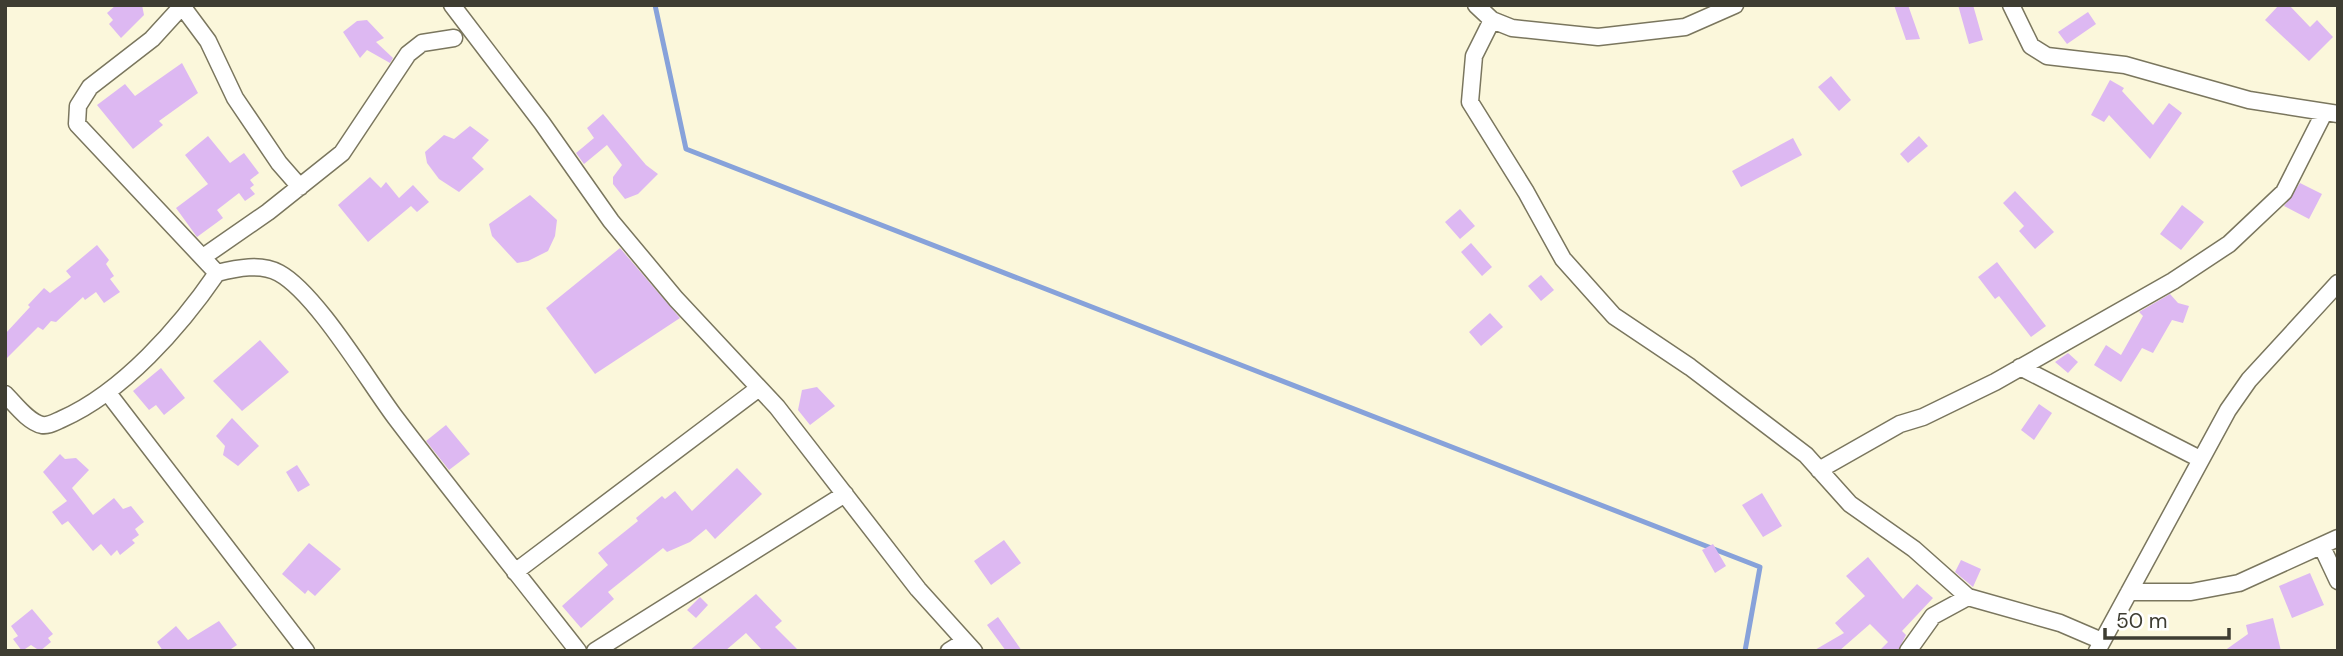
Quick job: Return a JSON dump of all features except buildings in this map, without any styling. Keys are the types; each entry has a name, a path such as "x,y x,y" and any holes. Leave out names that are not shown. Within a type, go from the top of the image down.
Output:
{"street":[{"path":"452,5 542,123 611,221 676,299 759,388 918,589 970,646 949,651"},
{"path":"1476,5 1492,20 1512,28 1598,37 1685,27 1735,5"},
{"path":"1819,470 1900,424 1923,417 2020,367 2173,281 2229,244 2284,192 2331,114 2249,100 2125,65 2047,56 2031,46 2011,5"},
{"path":"218,273 77,124 78,106 90,87 152,39 183,6 208,41 234,99 279,163 300,187"},
{"path":"1492,20 1474,56 1470,102 1563,258 1614,316 1755,415 1806,455 1850,504 1914,549 1968,597 2060,622 2099,646 2200,459 2249,380 2338,284"},
{"path":"203,257 342,153 408,54 422,43 454,38"},
{"path":"5,394 33,422 48,426 78,412 108,393 197,303 218,273 234,268 267,267 282,274 315,307 394,415 579,651"},
{"path":"2020,367 2200,459"},
{"path":"515,572 759,388"},
{"path":"108,393 306,651"},
{"path":"595,651 845,494"},
{"path":"2129,592 2191,592 2239,583 2338,538"},
{"path":"2322,547 2338,581"},
{"path":"1908,651 1933,616 1968,597"}],"waterway":[{"path":"655,5 686,149 1760,567 1745,651"}]}
